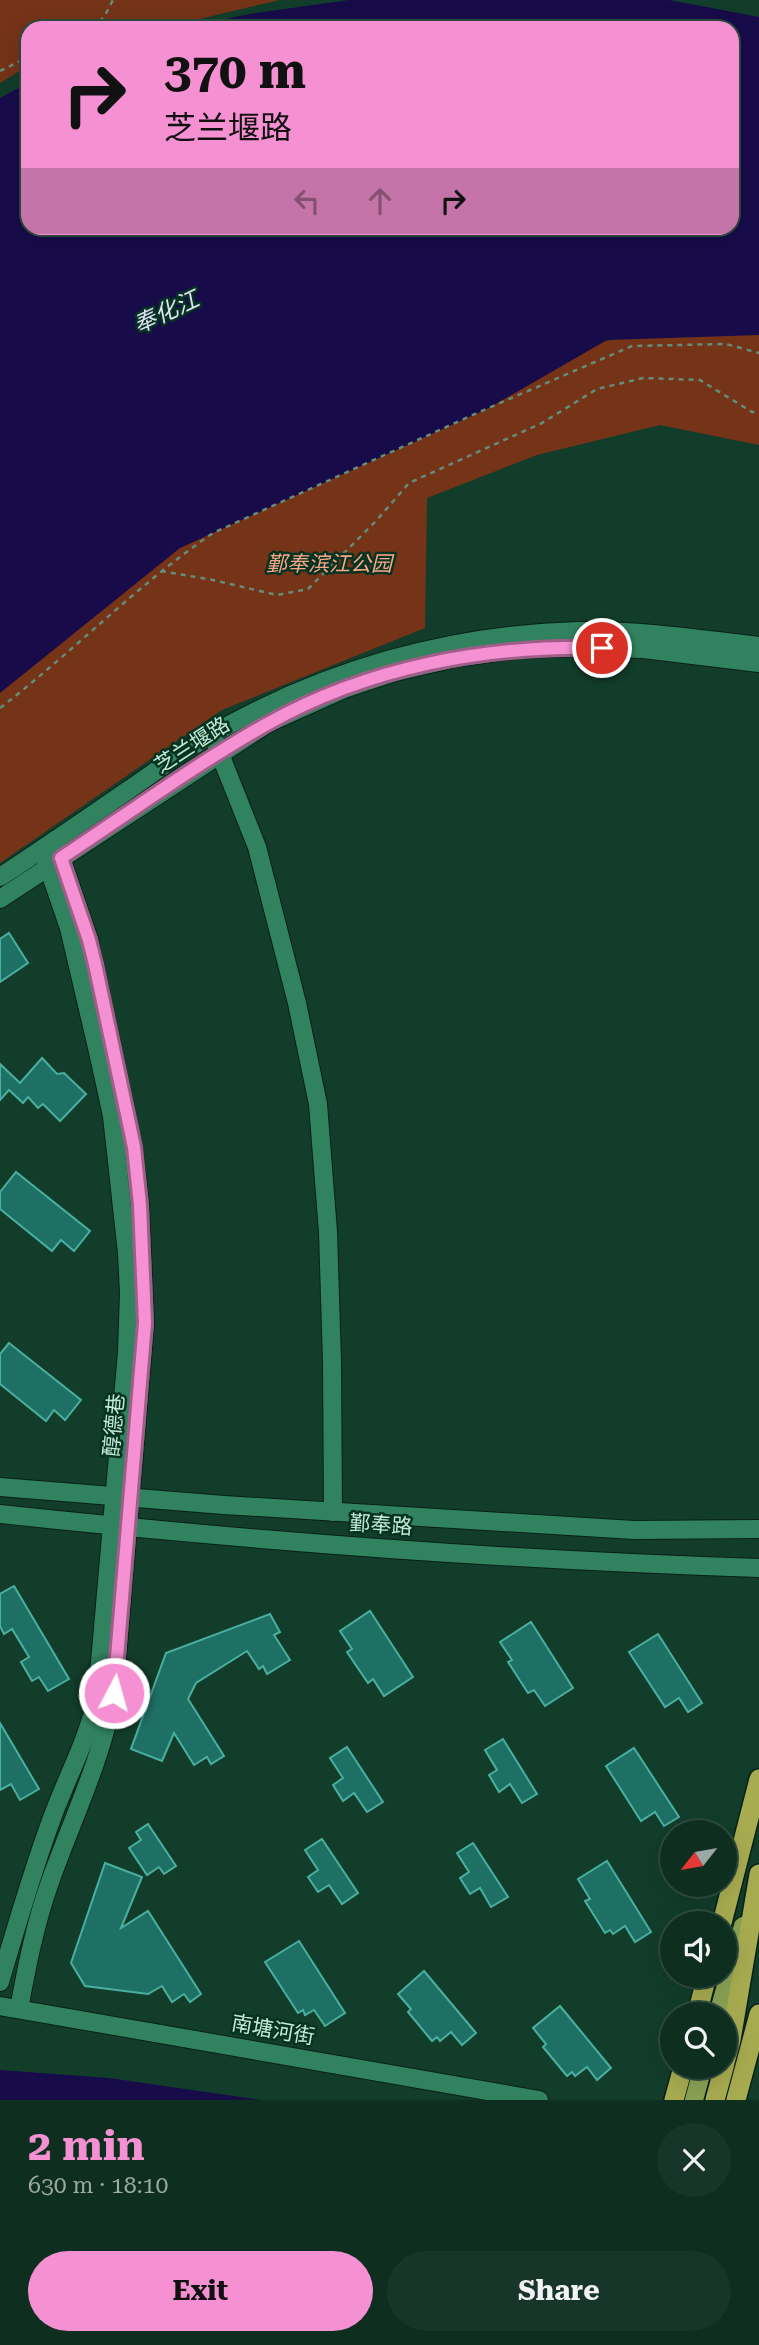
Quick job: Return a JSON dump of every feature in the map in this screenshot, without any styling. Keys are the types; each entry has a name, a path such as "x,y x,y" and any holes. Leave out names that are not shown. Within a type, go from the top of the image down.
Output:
{"highway":[{"path":"725,1911 759,1779"},
{"path":"737,2004 759,1874"},
{"path":"736,2100 759,2014"},
{"path":"674,2100 680,2079"},
{"path":"715,2100 721,2079"}],"main road":[{"path":"721,2002 759,1869"},
{"path":"694,2100 700,2079"}],"street":[{"name":"芝兰堰路","path":"0,877 212,734 313,684 369,664 431,647 508,634 582,631 759,646"},
{"name":"芝兰堰路","path":"0,899 268,723 344,689 395,672 455,658 519,649 581,647 643,649 759,663"},
{"path":"212,734 257,847 297,1003 318,1104 328,1232 332,1361 332,1512"},
{"name":"醇德巷","path":"19,2009 36,1924 109,1720 115,1680 121,1497 145,1323 140,1205 134,1147 89,940 49,845"},
{"name":"鄞奉路","path":"0,1487 332,1512 634,1530 759,1529"},
{"name":"鄞奉路","path":"0,1514 370,1548 627,1564 759,1568"},
{"name":"醇德巷","path":"0,1982 28,1885 92,1719 120,1527"},
{"name":"南塘河街","path":"0,2006 539,2100"}],"path":[{"path":"100,21 113,0"},
{"path":"0,71 21,60"},
{"path":"0,708 48,670 176,558 213,533 632,346 726,344 759,353"},
{"path":"161,571 277,595 308,589 376,521 410,482 542,423 597,389 643,378 700,380 752,412 759,411"}],"green space":[{"path":"0,0 279,0 191,21 21,21 21,70 0,83"},
{"name":"鄞奉滨江公园","path":"662,330 759,335 759,445 660,425 537,455 427,498 425,628 222,710 0,863 0,687 112,594 259,492 565,349"}],"water":[{"name":"奉化江","path":"349,0 669,0 759,17 759,335 607,340 487,409 180,548 0,693 0,98 21,87 21,235 739,235 739,21 218,21"},
{"path":"0,2070 109,2078 261,2100 0,2100"}],"building":[{"path":"9,933 28,963 0,982 0,939"},
{"path":"42,1058 57,1074 64,1073 86,1094 60,1121 43,1104 38,1108 28,1097 23,1103 9,1090 0,1100 0,1064 20,1083"},
{"path":"16,1172 90,1231 74,1251 61,1240 52,1251 0,1209 0,1192"},
{"path":"9,1343 81,1400 65,1420 54,1410 46,1421 0,1384 0,1354"},
{"path":"14,1586 69,1679 48,1691 39,1677 32,1681 21,1662 29,1657 12,1629 4,1634 0,1626 0,1594"},
{"path":"370,1611 413,1677 384,1696 373,1679 368,1683 347,1652 352,1649 340,1631"},
{"path":"270,1614 280,1632 274,1635 290,1660 267,1674 263,1666 259,1669 247,1651 196,1683 188,1699 224,1756 211,1764 207,1757 194,1765 174,1733 162,1761 131,1749 166,1653"},
{"path":"531,1622 573,1688 545,1706 534,1690 528,1693 508,1662 512,1660 500,1642"},
{"path":"658,1634 702,1703 688,1712 679,1698 665,1707 629,1652"},
{"path":"0,1723 39,1789 20,1800 11,1784 0,1790"},
{"path":"503,1739 537,1794 522,1803 510,1784 499,1792 489,1775 497,1770 485,1750"},
{"path":"347,1747 383,1802 367,1812 354,1793 343,1801 333,1785 343,1778 330,1758"},
{"path":"634,1748 679,1817 674,1820 660,1820 655,1812 641,1821 606,1766"},
{"path":"148,1824 176,1866 164,1874 159,1867 147,1875 129,1848 141,1840 136,1832"},
{"path":"322,1839 358,1893 342,1904 329,1885 318,1892 308,1877 318,1870 305,1850"},
{"path":"473,1843 508,1897 491,1907 480,1888 470,1894 460,1878 469,1872 457,1853"},
{"path":"607,1861 651,1932 635,1942 625,1926 613,1934 610,1930 605,1933 585,1901 590,1899 578,1879"},
{"path":"105,1863 142,1877 121,1928 148,1911 201,1994 190,2002 184,1994 172,2002 162,1986 148,1994 85,1986 71,1963"},
{"path":"299,1941 345,2013 325,2026 314,2010 305,2015 303,2010 298,2013 265,1962"},
{"path":"424,1971 476,2033 462,2045 451,2032 440,2041 437,2037 432,2041 408,2012 411,2009 398,1994"},
{"path":"560,2006 611,2068 597,2080 587,2067 575,2076 572,2072 567,2076 543,2047 546,2044 533,2028"}],"route":[{"path":"114,1693 143,1359 144,1268 134,1147 117,1062 89,940 61,858 268,723 344,689 395,672 455,658 519,649 602,648"}]}
